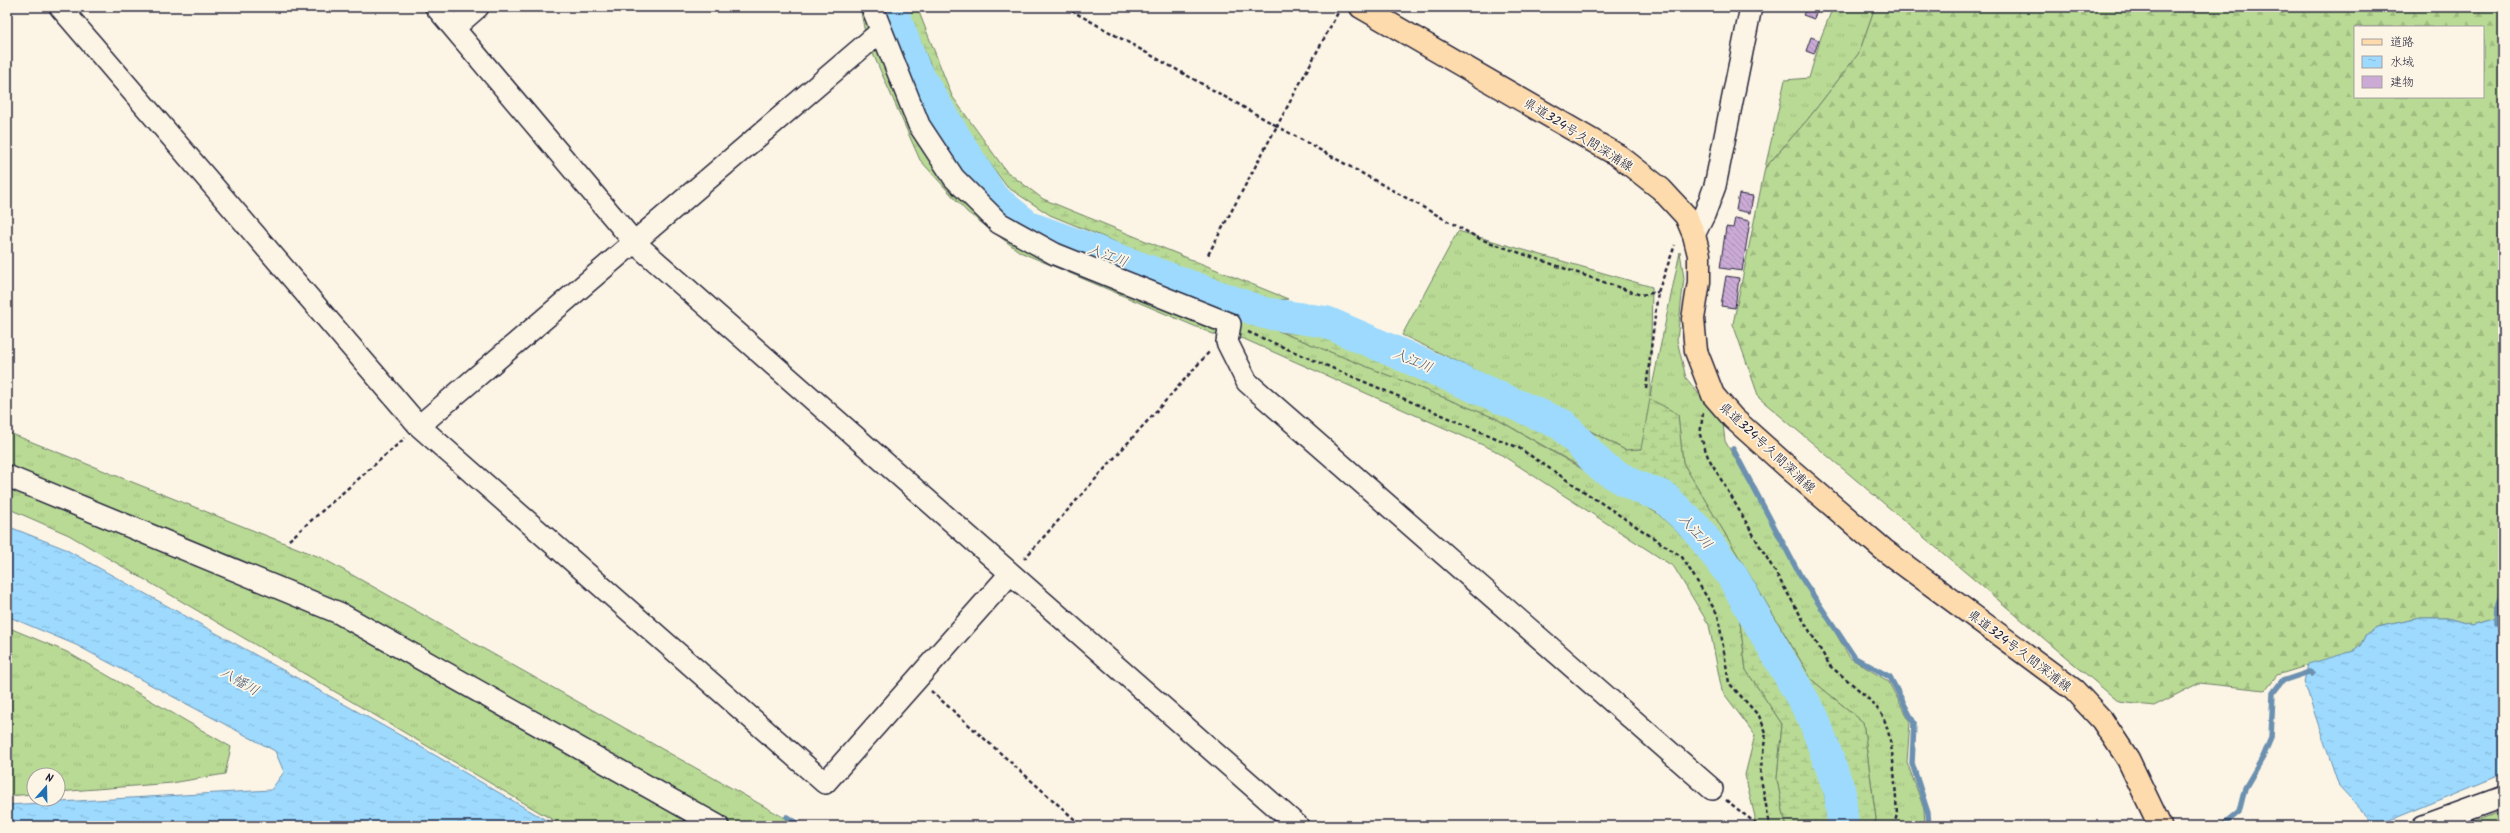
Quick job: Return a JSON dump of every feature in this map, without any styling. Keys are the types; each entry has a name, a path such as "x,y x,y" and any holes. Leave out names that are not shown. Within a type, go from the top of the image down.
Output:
{"main road":[{"name":"県道324号久間深浦線","path":"1361,7 1619,156 1661,189 1686,216 1685,239 1698,255 1699,282 1693,319 1696,351 1712,395 1785,465 1884,550 2074,690 2102,720 2128,759 2160,826"}],"street":[{"path":"60,7 419,426 825,783 1010,574"},
{"path":"436,7 635,243 1298,826"},
{"path":"454,28 478,7"},
{"path":"872,7 880,32 919,125 954,178 999,223 1055,254 1230,324 1227,342 1247,382 1712,789"},
{"path":"1685,239 1704,215 1715,186 1751,7"},
{"path":"419,426 635,243 880,32"},
{"path":"7,476 339,613 718,826"},
{"path":"2423,826 2503,797"}],"path":[{"path":"1065,7 1276,126 1480,238 1641,296 1658,292"},
{"path":"1208,255 1341,7"},
{"path":"1646,389 1658,292 1685,239"},
{"path":"1230,324 1519,448 1682,557 1718,615 1729,683 1759,716 1766,732 1760,774 1770,826"},
{"path":"1010,574 1210,351"},
{"path":"1712,395 1704,408 1700,435 1708,457 1830,666 1861,692 1881,713 1889,737 1897,814 1894,826"},
{"path":"289,540 419,426"},
{"path":"917,679 1082,826"},
{"path":"1712,789 1759,826"}],"green space":[{"path":"860,7 879,7 924,113 988,200 1027,230 1495,418 1657,513 1699,552 1738,607 1746,670 1782,724 1777,779 1786,826 1754,826 1755,817 1745,775 1755,735 1722,691 1709,625 1674,567 1494,450 1244,339 1213,334 1020,252 967,212 920,160 866,38"},
{"path":"906,7 917,7 952,96 1006,171 1043,199 1288,299 1262,302 1050,215 1007,187 947,104"},
{"path":"1833,7 1875,7 1859,53 1808,119 1765,168 1785,80 1809,78 1821,37"},
{"path":"1875,7 2503,7 2503,616 2472,625 2447,618 2421,618 2377,627 2366,634 2360,646 2354,651 2277,675 2265,690 2199,683 2154,706 2119,702 1759,398 1733,324 1765,168 1808,119 1859,53"},
{"path":"1458,231 1652,287 1650,396 1680,252 1684,278 1677,340 1686,378 1723,424 1725,441 1850,658 1888,681 1910,722 1907,762 1924,809 1925,826 1874,826 1876,818 1863,722 1812,680 1683,463 1678,414 1641,449 1625,450 1519,391 1402,335"},
{"path":"1331,331 1502,402 1573,442 1591,473 1495,418 1283,333"},
{"path":"1650,399 1678,414 1683,463 1812,680 1863,722 1876,819 1874,826 1851,826 1838,740 1698,509 1633,475 1580,426 1625,450 1641,449"},
{"path":"7,432 322,558 799,826 563,826 69,535 7,508"},
{"path":"1738,607 1812,736 1831,826 1786,826 1777,779 1782,724 1746,670"},
{"path":"7,627 67,652 231,747 225,774 172,783 66,791 66,767 26,767 26,795 7,796"},
{"path":"2503,811 2503,826 2461,826"}],"water":[{"name":"八幡川","path":"7,526 63,548 414,743 556,826 7,826 7,805 26,804 26,807 66,807 66,802 271,790 284,772 275,751 76,645 7,616"},
{"path":"2503,616 2503,774 2376,826 2339,786 2304,682 2308,664 2354,651 2360,646 2366,634 2377,627 2421,618 2447,618 2472,625"}],"building":[{"path":"1807,7 1818,7 1814,19 1803,15"},
{"path":"1811,37 1819,40 1814,54 1806,51"},
{"path":"1739,194 1753,196 1750,213 1736,210"},
{"path":"1735,218 1750,221 1742,271 1720,268 1726,227 1733,228"},
{"path":"1726,276 1739,278 1735,308 1721,306"}],"waterway":[{"name":"入江川","path":"891,7 915,70 993,198 1029,227 1264,313 1326,322 1563,425 1602,467 1635,486 1664,497 1697,529 1731,574 1813,717 1840,792 1843,826"},
{"path":"1733,449 1801,577 1855,658 1890,677 1914,723 1912,763 1928,813 1929,826"},
{"path":"2496,624 2497,606 2503,591"},
{"path":"2222,826 2239,812 2245,788 2263,757 2271,738 2273,693 2282,681 2309,672 2312,673"},
{"path":"787,817 802,826"}]}
